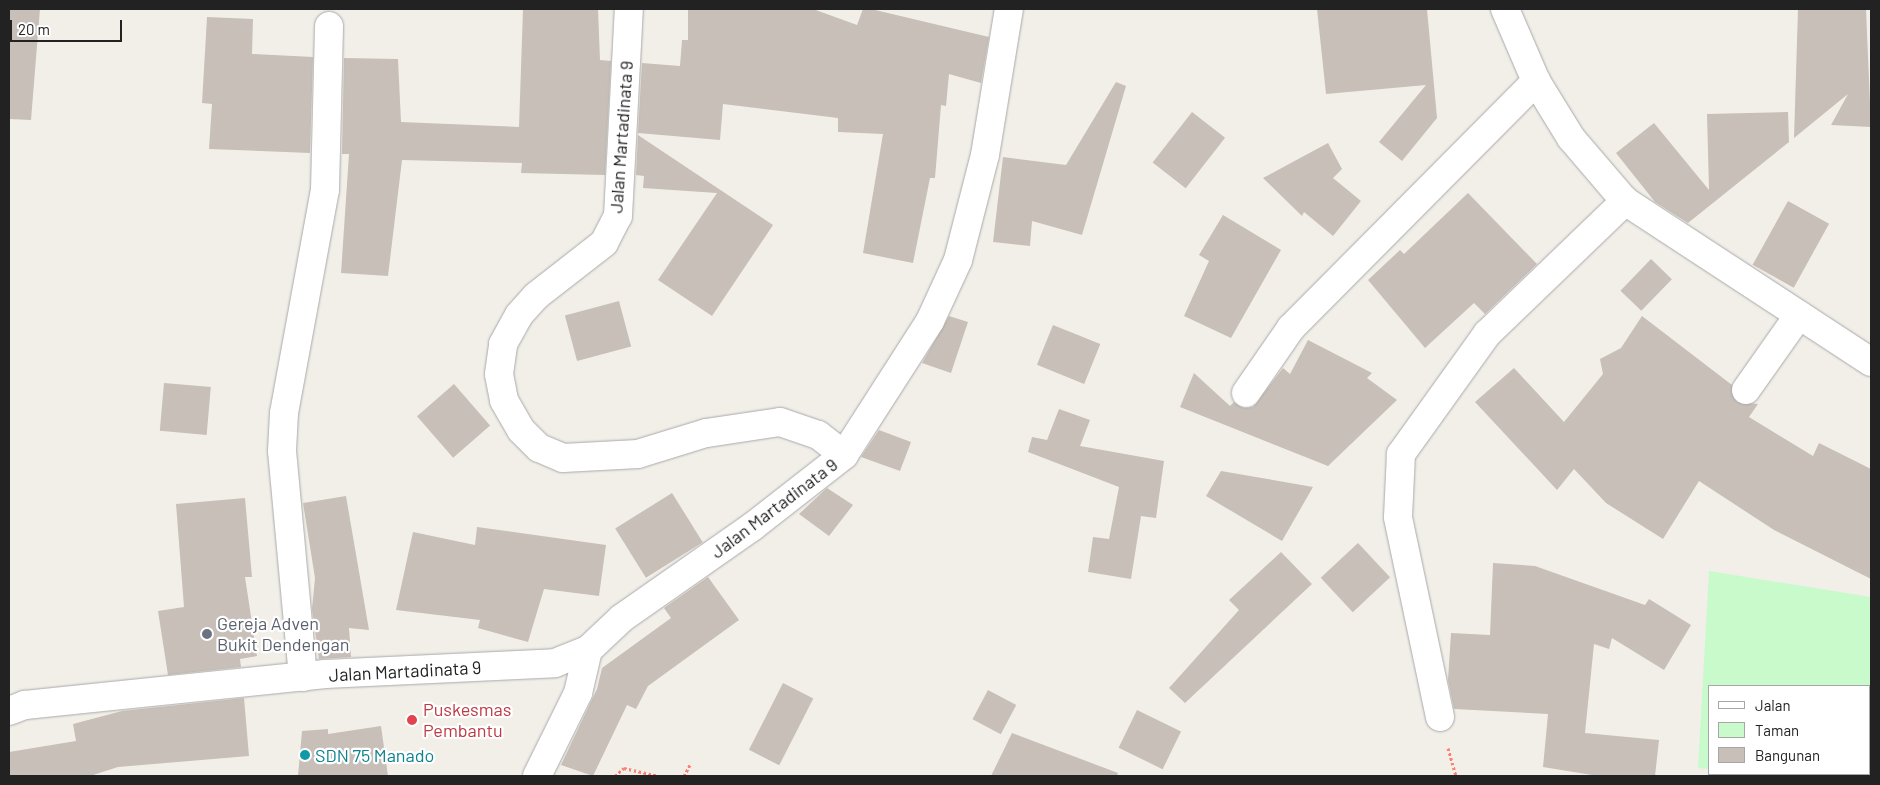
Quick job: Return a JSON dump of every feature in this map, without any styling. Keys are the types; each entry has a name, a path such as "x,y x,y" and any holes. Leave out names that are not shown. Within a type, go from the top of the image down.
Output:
{"street":[{"name":"Jalan Martadinata 9","path":"9,711 25,705 303,677 555,663 588,650 622,618 752,527 844,455 818,435 780,422 706,433 638,454 563,458 538,448 521,430 504,400 499,374 503,344 519,315 536,296 604,243 618,216 629,9"},
{"path":"844,455 930,321 958,260 985,155 1009,9"},
{"path":"1504,9 1536,81 1571,138 1625,201 1871,362"},
{"path":"303,677 282,451 284,414 325,190 329,26"},
{"path":"1246,393 1292,328 1536,81"},
{"path":"1440,716 1398,516 1401,454 1487,334 1625,201"},
{"path":"1746,390 1799,315"},
{"path":"537,776 578,693 588,650"}],"path":[{"path":"684,776 691,763"},
{"path":"615,776 624,768 660,776"}],"green space":[{"path":"1709,571 1871,597 1871,776 1816,775 1870,775 1870,685 1708,685 1708,769 1698,768"}],"building":[{"path":"9,9 40,9 31,120 9,119"},
{"path":"523,9 598,9 600,60 611,61 605,175 521,173 522,163 402,160 388,276 341,273 349,154 342,154 344,58 398,59 401,122 519,127"},
{"path":"688,9 813,9 857,25 863,9 871,9 989,37 981,83 949,74 946,106 941,105 935,178 930,178 913,263 863,253 883,134 838,132 838,118 723,104 720,140 638,133 642,63 680,66 682,40 688,40"},
{"path":"1317,9 1427,9 1437,118 1402,161 1379,142 1426,85 1326,94"},
{"path":"1798,9 1866,9 1871,127 1831,125 1848,94 1794,138"},
{"path":"207,17 253,19 252,54 313,57 310,153 209,149 212,104 202,103"},
{"path":"1116,82 1126,86 1082,235 1032,221 1030,246 993,242 1003,157 1066,165"},
{"path":"1192,112 1225,138 1186,188 1153,162"},
{"path":"1788,112 1789,142 1688,223 1655,202 1616,153 1654,123 1709,190 1707,114"},
{"path":"638,135 773,225 712,316 658,280 717,193 643,188 644,176 636,175"},
{"path":"1328,143 1342,169 1333,178 1361,201 1333,236 1304,212 1302,216 1263,178"},
{"path":"1468,193 1537,264 1485,314 1474,303 1425,348 1368,280 1400,250 1404,254"},
{"path":"1788,201 1829,224 1794,288 1753,265"},
{"path":"1223,215 1281,250 1231,338 1184,316 1209,261 1199,255"},
{"path":"1651,259 1672,279 1641,311 1620,291"},
{"path":"619,301 631,346 577,361 565,315"},
{"path":"949,316 968,322 951,373 922,363"},
{"path":"1642,316 1732,385 1737,402 1758,404 1749,417 1813,456 1819,443 1871,469 1871,579 1774,530 1699,481 1663,539 1606,503 1574,469 1557,490 1475,402 1514,368 1564,422 1603,374 1600,359 1621,348"},
{"path":"1053,325 1100,344 1084,384 1037,365"},
{"path":"1308,340 1372,373 1367,378 1397,400 1328,466 1180,407 1194,373 1230,406 1234,402 1244,408 1253,407 1283,368 1290,374"},
{"path":"164,383 211,387 207,435 160,431"},
{"path":"454,384 490,426 453,458 417,416"},
{"path":"1059,409 1090,420 1080,446 1164,461 1156,518 1141,516 1131,579 1088,572 1093,537 1109,539 1119,487 1028,452 1032,437 1047,440"},
{"path":"879,430 911,442 900,471 861,457"},
{"path":"1221,471 1313,487 1282,541 1206,496"},
{"path":"827,488 853,505 829,536 799,514"},
{"path":"672,493 703,542 646,578 615,529"},
{"path":"346,496 369,630 349,628 351,657 319,659 312,609 315,578 303,503"},
{"path":"245,498 252,577 245,577 257,656 240,659 241,667 168,675 158,611 184,607 176,504"},
{"path":"477,527 606,545 599,596 544,589 528,642 478,628 480,620 396,610 413,532 475,545"},
{"path":"1358,543 1390,577 1353,612 1321,578"},
{"path":"1281,552 1312,584 1185,703 1169,688 1239,610 1229,600"},
{"path":"1493,563 1535,566 1645,605 1649,599 1691,625 1664,670 1612,638 1609,649 1594,644 1585,733 1659,740 1655,776 1598,776 1543,767 1548,714 1454,709 1448,680 1451,633 1490,635"},
{"path":"708,577 739,620 648,686 636,709 627,705 593,776 561,765 597,689 602,668 671,618 664,608"},
{"path":"783,683 813,698 779,765 749,750"},
{"path":"988,690 1016,705 1001,734 973,719"},
{"path":"244,698 249,756 118,767 90,776 9,776 9,752 76,741 73,724 122,711"},
{"path":"1137,710 1181,731 1163,769 1119,748"},
{"path":"381,726 388,776 298,776 302,731 328,729 328,734"},
{"path":"1012,733 1118,773 1117,776 991,776"}],"place":[{"name":"Gereja Adven Bukit Dendengan","path":"207,634"},
{"name":"Puskesmas Pembantu","path":"412,720"},
{"name":"SDN 75 Manado","path":"305,755"}]}
